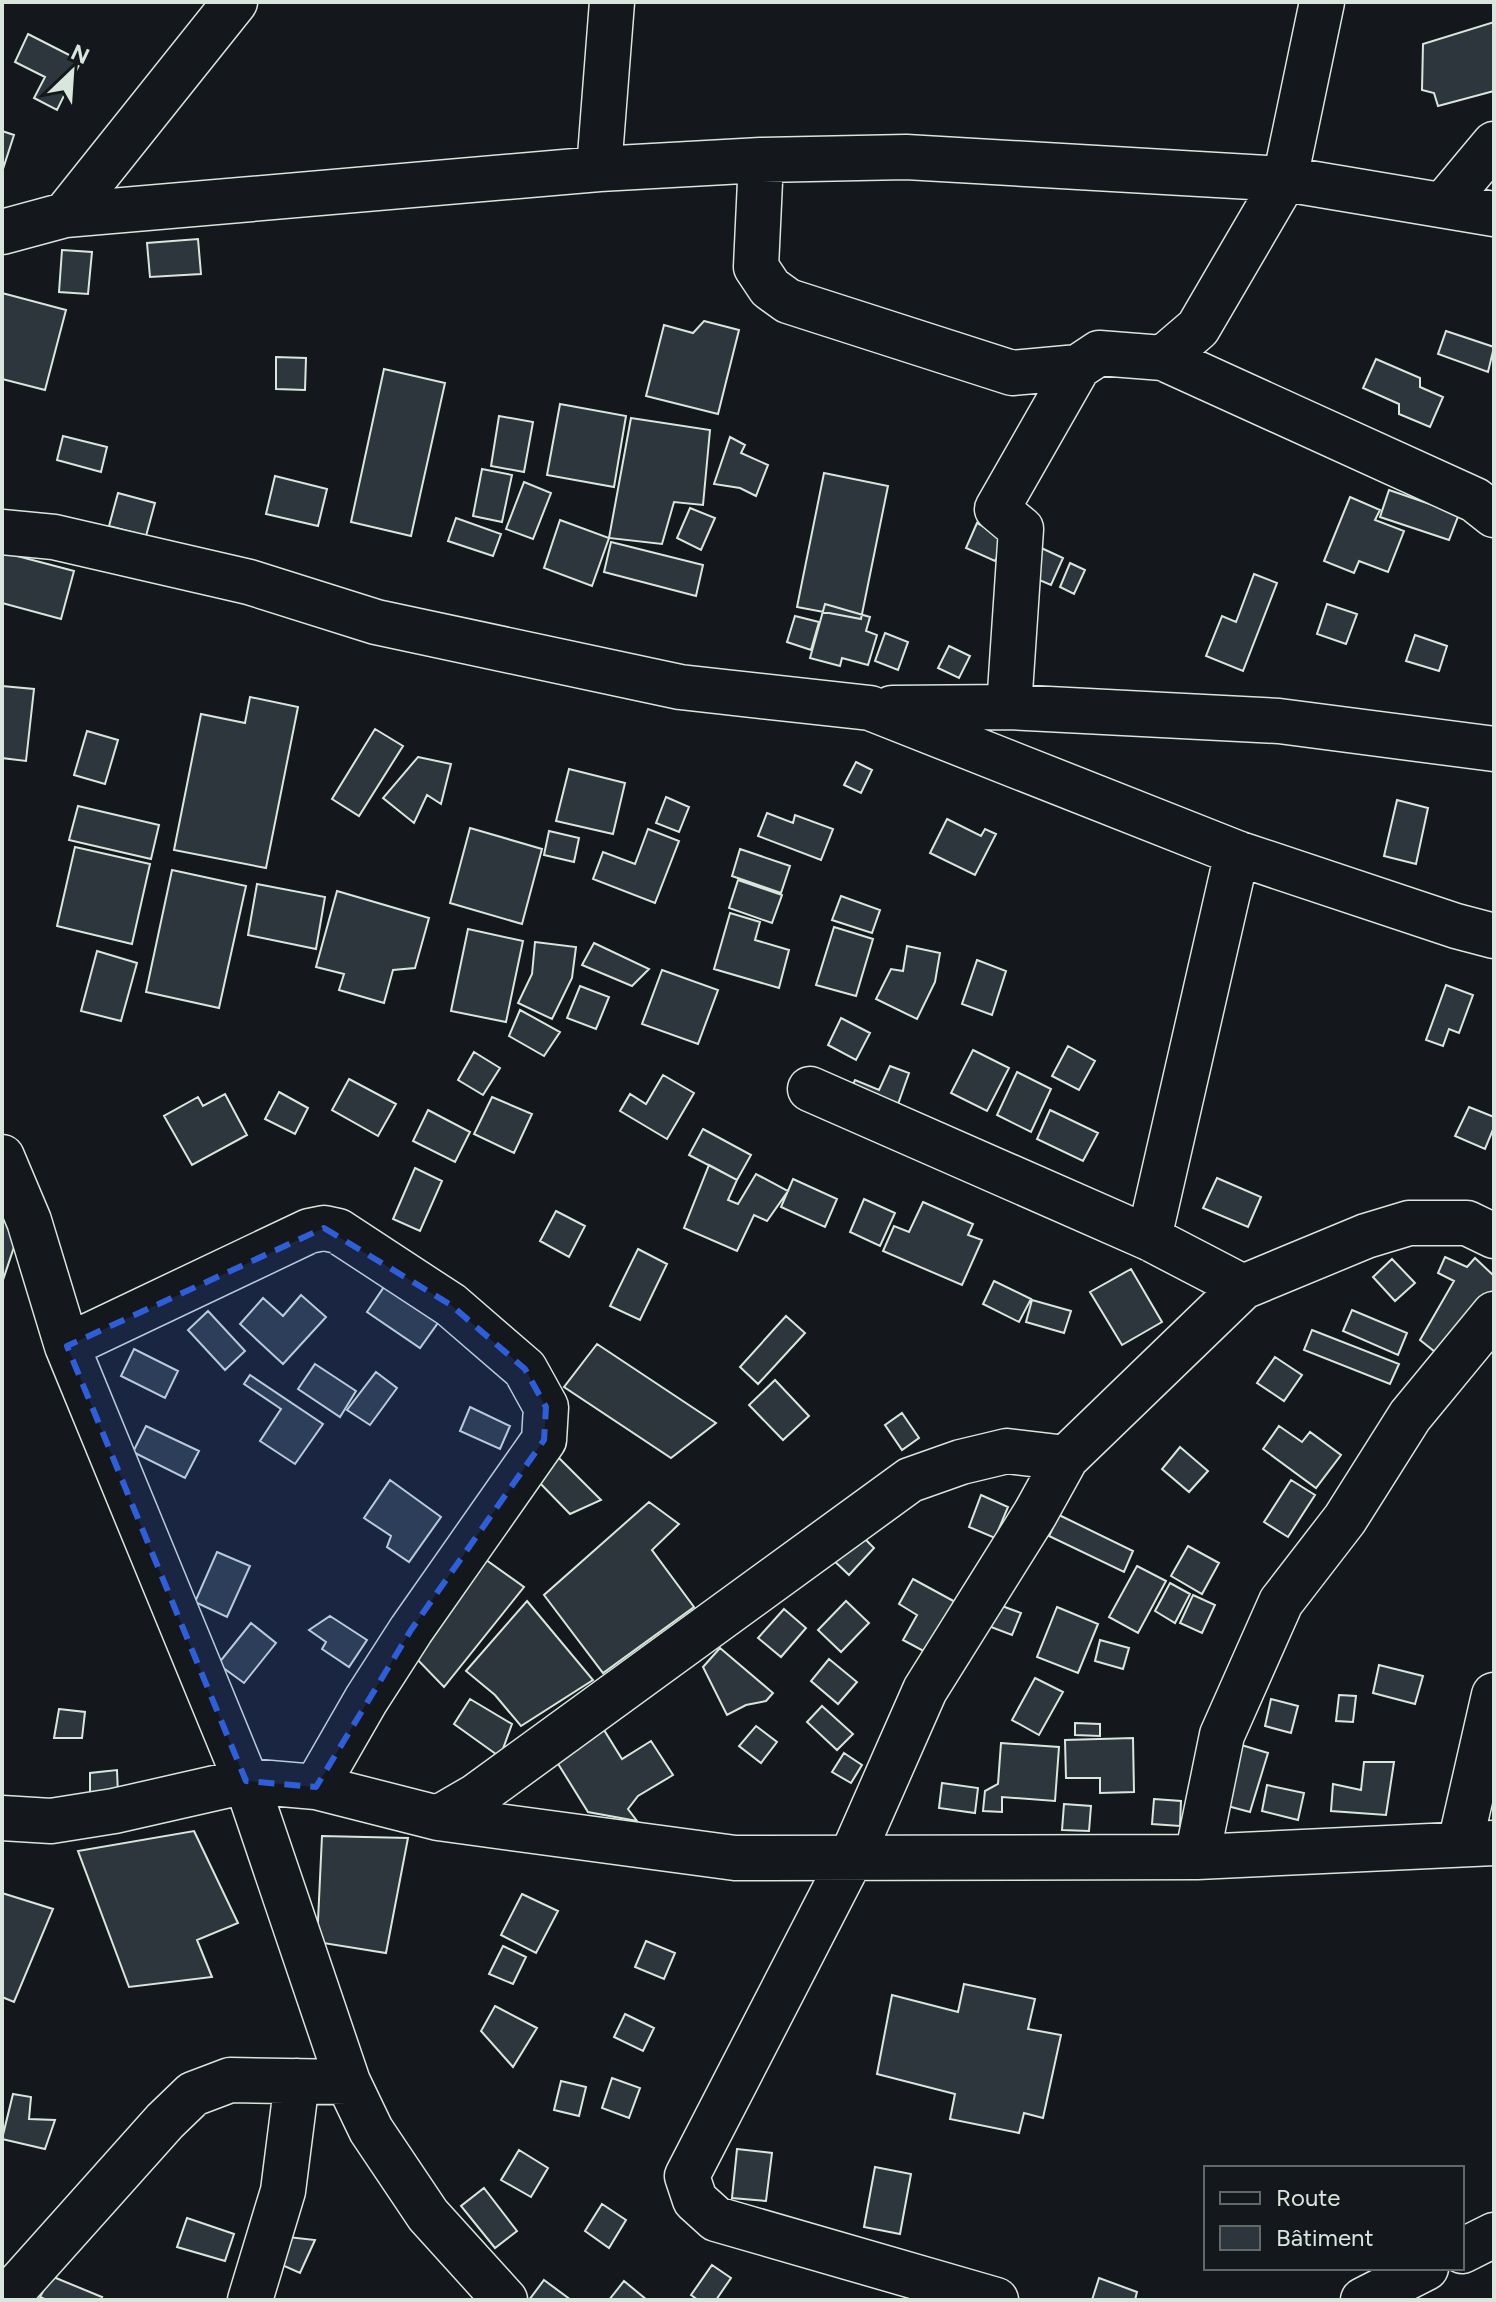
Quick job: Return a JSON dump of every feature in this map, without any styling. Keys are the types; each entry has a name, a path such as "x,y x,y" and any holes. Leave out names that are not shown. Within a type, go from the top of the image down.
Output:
{"street":[{"path":"65,215 235,2"},
{"path":"599,169 612,2"},
{"path":"1163,358 1198,328 1285,179 1322,2"},
{"path":"1443,205 1494,144"},
{"path":"2,232 65,215 599,169 761,160 906,157 1285,179 1494,214"},
{"path":"761,160 756,267 770,288 788,301 1012,373 1078,367"},
{"path":"1009,707 1021,529 997,509 1078,367 1099,353 1163,358 1475,500 1494,515"},
{"path":"2,532 54,537 249,582 376,622 680,687 870,708 1009,707 1279,721 1494,749"},
{"path":"870,708 1237,853 1494,936"},
{"path":"1149,1238 1237,853"},
{"path":"810,1089 1149,1238 1243,1287"},
{"path":"2,1157 29,1221 67,1346 246,1781 348,2082 371,2130 428,2215 505,2300"},
{"path":"996,2300 716,2219 695,2200 687,2176 851,1858 925,1690 1035,1514 1066,1458 1243,1287 1366,1236 1409,1223 1467,1223 1494,1236"},
{"path":"67,1346 309,1231 324,1228 338,1231 451,1305 525,1369 532,1381 546,1407 544,1440 411,1630 316,1787"},
{"path":"1197,1857 1222,1735 1281,1602 1345,1519 1410,1416 1494,1314"},
{"path":"438,1818 476,1796 910,1480 961,1462 1007,1451 1066,1458"},
{"path":"2,1818 51,1821 114,1811 246,1781 316,1787 438,1818 735,1858 1197,1857 1477,1843 1494,1695"},
{"path":"5,2300 165,2121 193,2094 230,2080 348,2082"},
{"path":"250,2300 283,2191 297,2081"},
{"path":"1464,2250 1494,2236"},
{"path":"1363,2300 1422,2270"}],"highlighted area":[{"path":"324,1228 451,1305 525,1369 546,1407 544,1440 411,1630 316,1787 246,1781 67,1346"}],"building":[{"path":"1494,22 1494,91 1438,106 1434,93 1422,90 1423,44"},
{"path":"28,34 81,61 57,110 34,98 45,77 15,62"},
{"path":"2,131 14,135 2,172"},
{"path":"198,239 201,274 150,277 147,243"},
{"path":"62,250 92,252 88,294 59,292"},
{"path":"2,293 66,310 45,390 2,379"},
{"path":"704,321 739,330 718,414 646,396 664,325 693,333"},
{"path":"1446,331 1494,347 1488,372 1438,354"},
{"path":"276,357 306,358 305,390 276,389"},
{"path":"1376,359 1420,378 1420,387 1443,397 1430,427 1399,414 1399,404 1363,388"},
{"path":"384,369 445,383 411,536 351,522"},
{"path":"560,404 626,416 614,487 547,475"},
{"path":"499,416 533,422 524,472 491,466"},
{"path":"631,418 710,430 703,505 674,502 662,544 609,538"},
{"path":"63,436 107,447 101,472 57,460"},
{"path":"730,437 745,445 741,453 768,465 756,496 740,488 714,484"},
{"path":"482,469 512,475 502,522 473,516"},
{"path":"824,473 888,486 861,619 797,607"},
{"path":"275,476 327,489 318,526 266,514"},
{"path":"524,482 551,493 533,539 506,529"},
{"path":"1389,490 1459,514 1449,540 1380,517"},
{"path":"118,493 155,503 146,536 109,526"},
{"path":"1350,497 1380,510 1375,520 1404,531 1388,572 1359,561 1354,573 1324,561"},
{"path":"690,508 715,518 701,550 677,538"},
{"path":"456,518 501,534 493,556 448,541"},
{"path":"560,520 609,538 592,586 544,568"},
{"path":"977,523 1008,539 995,561 966,548"},
{"path":"611,542 703,565 696,596 604,572"},
{"path":"1037,546 1063,558 1051,585 1025,574"},
{"path":"2,552 74,571 61,619 2,603"},
{"path":"1070,563 1085,570 1074,594 1060,587"},
{"path":"1254,574 1277,583 1243,671 1206,656 1222,616 1236,622"},
{"path":"825,604 870,617 866,631 877,635 868,665 842,658 840,666 810,658"},
{"path":"1327,604 1357,614 1346,644 1317,634"},
{"path":"795,616 819,622 811,650 787,642"},
{"path":"885,633 908,642 898,670 875,661"},
{"path":"1415,635 1447,646 1439,671 1406,661"},
{"path":"949,646 970,656 959,678 938,668"},
{"path":"2,686 34,689 26,761 2,758"},
{"path":"250,697 298,707 266,868 174,850 201,714 245,723"},
{"path":"375,729 403,746 359,816 332,799"},
{"path":"87,731 118,740 105,784 74,775"},
{"path":"418,757 451,764 441,804 427,795 414,823 383,798"},
{"path":"856,762 872,770 861,793 844,785"},
{"path":"569,769 625,783 613,834 556,821"},
{"path":"666,797 689,807 679,832 656,823"},
{"path":"1397,800 1428,808 1416,864 1384,856"},
{"path":"78,806 159,825 151,859 69,840"},
{"path":"767,813 793,823 795,815 833,829 821,860 758,836"},
{"path":"947,819 981,836 985,829 996,834 975,875 930,853"},
{"path":"470,828 542,849 522,924 450,903"},
{"path":"648,829 679,841 655,903 593,879 603,852 635,864"},
{"path":"549,831 579,838 574,862 544,855"},
{"path":"75,847 150,864 132,944 57,926"},
{"path":"740,849 790,866 781,893 732,876"},
{"path":"172,870 246,886 219,1008 146,992"},
{"path":"738,880 782,895 772,923 729,908"},
{"path":"257,884 325,897 316,949 248,935"},
{"path":"337,891 429,918 415,968 393,970 384,1003 339,990 344,974 316,967"},
{"path":"841,896 880,910 872,933 832,920"},
{"path":"730,913 760,922 755,940 789,950 779,988 714,969"},
{"path":"834,927 873,939 856,996 816,985"},
{"path":"468,929 523,941 506,1022 451,1011"},
{"path":"535,942 576,947 572,978 552,1019 518,1003 532,974"},
{"path":"594,943 649,969 632,986 582,965"},
{"path":"907,946 940,953 935,982 917,1019 876,999 891,969 903,971"},
{"path":"97,951 137,963 121,1021 81,1011"},
{"path":"977,960 1006,971 992,1015 962,1004"},
{"path":"662,970 718,990 698,1044 642,1024"},
{"path":"1446,985 1473,995 1459,1033 1449,1029 1443,1046 1426,1040"},
{"path":"580,986 609,997 596,1029 567,1018"},
{"path":"520,1010 560,1032 544,1056 509,1036"},
{"path":"841,1018 870,1033 856,1060 828,1045"},
{"path":"1068,1046 1095,1061 1079,1090 1052,1076"},
{"path":"973,1050 1009,1068 987,1111 951,1093"},
{"path":"474,1052 500,1068 483,1095 458,1080"},
{"path":"890,1066 909,1073 891,1124 844,1104 855,1080 879,1090"},
{"path":"1017,1072 1051,1089 1031,1132 997,1115"},
{"path":"663,1075 694,1093 667,1139 620,1111 630,1094 646,1104"},
{"path":"349,1079 396,1104 378,1136 332,1110"},
{"path":"279,1092 308,1108 295,1134 265,1119"},
{"path":"225,1094 247,1135 192,1165 164,1116 198,1097 203,1106"},
{"path":"492,1097 532,1114 514,1153 474,1134"},
{"path":"1469,1107 1494,1117 1494,1127 1485,1149 1455,1136"},
{"path":"428,1110 470,1132 455,1162 413,1141"},
{"path":"1050,1110 1098,1133 1083,1161 1037,1139"},
{"path":"703,1129 751,1155 737,1180 689,1155"},
{"path":"709,1165 737,1180 728,1200 738,1204 756,1174 788,1191 767,1221 754,1215 737,1251 684,1228"},
{"path":"415,1168 442,1181 420,1231 393,1219"},
{"path":"1217,1178 1261,1197 1248,1227 1203,1208"},
{"path":"793,1179 837,1199 825,1227 781,1207"},
{"path":"864,1199 895,1213 880,1246 850,1232"},
{"path":"923,1202 973,1224 968,1235 982,1240 962,1285 883,1251 894,1226 909,1232"},
{"path":"556,1211 585,1226 569,1257 540,1241"},
{"path":"2,1220 21,1226 2,1283"},
{"path":"638,1249 667,1264 640,1320 610,1306"},
{"path":"1445,1257 1467,1267 1475,1258 1494,1276 1494,1291 1439,1355 1420,1340 1454,1281 1438,1273"},
{"path":"1392,1259 1415,1283 1395,1301 1373,1277"},
{"path":"1131,1269 1162,1322 1122,1345 1090,1292"},
{"path":"994,1281 1031,1299 1019,1322 983,1304"},
{"path":"386,1284 440,1320 420,1348 367,1312"},
{"path":"301,1295 326,1317 283,1364 240,1324 263,1298 283,1316"},
{"path":"1032,1300 1071,1311 1064,1333 1026,1322"},
{"path":"1352,1310 1407,1333 1398,1355 1343,1331"},
{"path":"208,1311 245,1351 225,1370 188,1330"},
{"path":"786,1316 805,1333 758,1384 740,1367"},
{"path":"1312,1330 1399,1364 1390,1384 1304,1350"},
{"path":"597,1344 716,1423 671,1458 564,1387"},
{"path":"134,1349 178,1371 165,1398 121,1376"},
{"path":"1275,1357 1302,1375 1284,1401 1257,1383"},
{"path":"315,1364 356,1391 340,1417 298,1389"},
{"path":"376,1372 397,1388 370,1425 347,1410"},
{"path":"250,1375 323,1424 295,1464 260,1441 281,1409 244,1384"},
{"path":"775,1380 809,1416 783,1440 749,1405"},
{"path":"470,1407 510,1426 500,1449 460,1431"},
{"path":"902,1413 919,1438 902,1450 885,1425"},
{"path":"146,1426 199,1451 185,1478 133,1452"},
{"path":"1279,1426 1302,1442 1310,1432 1341,1455 1316,1488 1263,1449"},
{"path":"1180,1447 1208,1471 1189,1492 1162,1469"},
{"path":"555,1454 601,1500 570,1514 533,1476"},
{"path":"390,1480 441,1517 409,1562 387,1547 391,1536 364,1518"},
{"path":"1291,1480 1315,1495 1288,1537 1264,1522"},
{"path":"981,1495 1008,1507 995,1538 969,1527"},
{"path":"649,1502 679,1524 652,1550 694,1607 603,1673 544,1595"},
{"path":"1059,1515 1133,1551 1124,1572 1049,1536"},
{"path":"855,1529 874,1548 849,1575 829,1556"},
{"path":"1188,1546 1219,1563 1202,1594 1171,1576"},
{"path":"217,1552 250,1566 227,1617 195,1602"},
{"path":"475,1552 524,1587 444,1687 410,1652"},
{"path":"1137,1566 1166,1581 1138,1633 1109,1617"},
{"path":"913,1579 959,1604 931,1655 903,1640 917,1615 899,1604"},
{"path":"1170,1583 1190,1594 1175,1623 1155,1611"},
{"path":"1193,1595 1215,1605 1202,1633 1180,1623"},
{"path":"527,1601 593,1680 521,1726 495,1695 466,1671"},
{"path":"846,1601 869,1623 841,1652 818,1630"},
{"path":"991,1602 1021,1613 1012,1635 983,1624"},
{"path":"1057,1607 1098,1624 1078,1673 1037,1657"},
{"path":"784,1609 806,1628 781,1657 758,1638"},
{"path":"330,1616 367,1640 349,1667 322,1649 326,1642 309,1630"},
{"path":"251,1623 276,1643 244,1683 218,1664"},
{"path":"1100,1640 1129,1648 1123,1669 1095,1661"},
{"path":"720,1648 773,1693 766,1701 746,1705 727,1715 703,1667"},
{"path":"829,1659 857,1682 838,1704 811,1681"},
{"path":"1379,1665 1423,1676 1415,1704 1373,1693"},
{"path":"1035,1678 1063,1692 1039,1735 1012,1720"},
{"path":"1339,1695 1356,1696 1353,1722 1336,1721"},
{"path":"470,1699 512,1724 500,1757 454,1724"},
{"path":"1271,1699 1298,1706 1291,1733 1265,1726"},
{"path":"822,1706 853,1734 837,1750 807,1722"},
{"path":"59,1709 85,1712 82,1738 54,1738"},
{"path":"596,1717 622,1759 651,1741 673,1775 638,1796 628,1809 637,1821 588,1812 547,1746"},
{"path":"1075,1723 1100,1724 1100,1736 1075,1735"},
{"path":"756,1726 777,1742 761,1763 739,1746"},
{"path":"1133,1738 1134,1792 1100,1793 1100,1778 1066,1778 1065,1740"},
{"path":"1001,1743 1059,1747 1055,1801 1002,1797 1002,1812 983,1811 985,1791 998,1784"},
{"path":"1238,1744 1268,1753 1250,1812 1220,1804"},
{"path":"844,1753 862,1765 851,1783 832,1772"},
{"path":"1364,1762 1394,1762 1386,1815 1331,1811 1333,1784 1361,1790"},
{"path":"117,1770 118,1795 90,1795 90,1773"},
{"path":"942,1783 978,1788 975,1813 939,1808"},
{"path":"1267,1785 1304,1793 1298,1820 1262,1811"},
{"path":"1154,1799 1181,1801 1180,1826 1152,1824"},
{"path":"1064,1804 1091,1806 1089,1831 1062,1830"},
{"path":"194,1831 238,1923 197,1940 212,1977 129,1987 78,1851"},
{"path":"322,1836 408,1838 386,1953 317,1942"},
{"path":"2,1893 53,1909 14,2002 2,1997"},
{"path":"522,1894 558,1911 536,1953 501,1935"},
{"path":"646,1941 675,1953 664,1979 635,1967"},
{"path":"503,1946 526,1957 513,1984 489,1974"},
{"path":"964,1984 1035,1999 1028,2029 1061,2035 1043,2118 1024,2113 1019,2133 950,2119 955,2094 877,2074 892,1995 958,2012"},
{"path":"495,2006 537,2028 513,2067 481,2031"},
{"path":"625,2014 654,2028 643,2051 614,2037"},
{"path":"612,2078 640,2088 629,2118 602,2108"},
{"path":"561,2081 586,2087 579,2116 554,2110"},
{"path":"13,2094 31,2097 29,2119 55,2120 45,2149 2,2139"},
{"path":"737,2149 772,2153 766,2201 732,2198"},
{"path":"519,2150 548,2168 531,2197 501,2180"},
{"path":"875,2167 911,2174 900,2234 864,2227"},
{"path":"484,2188 517,2231 495,2248 461,2206"},
{"path":"602,2204 626,2220 609,2248 585,2231"},
{"path":"187,2218 234,2234 225,2261 177,2247"},
{"path":"270,2235 315,2240 300,2273 264,2257"},
{"path":"712,2265 731,2278 716,2300 698,2300 691,2295"},
{"path":"51,2276 102,2297 100,2300 47,2300 40,2297"},
{"path":"1099,2278 1137,2292 1135,2300 1092,2300"},
{"path":"544,2280 571,2300 529,2300"},
{"path":"624,2281 647,2300 609,2300"}]}
